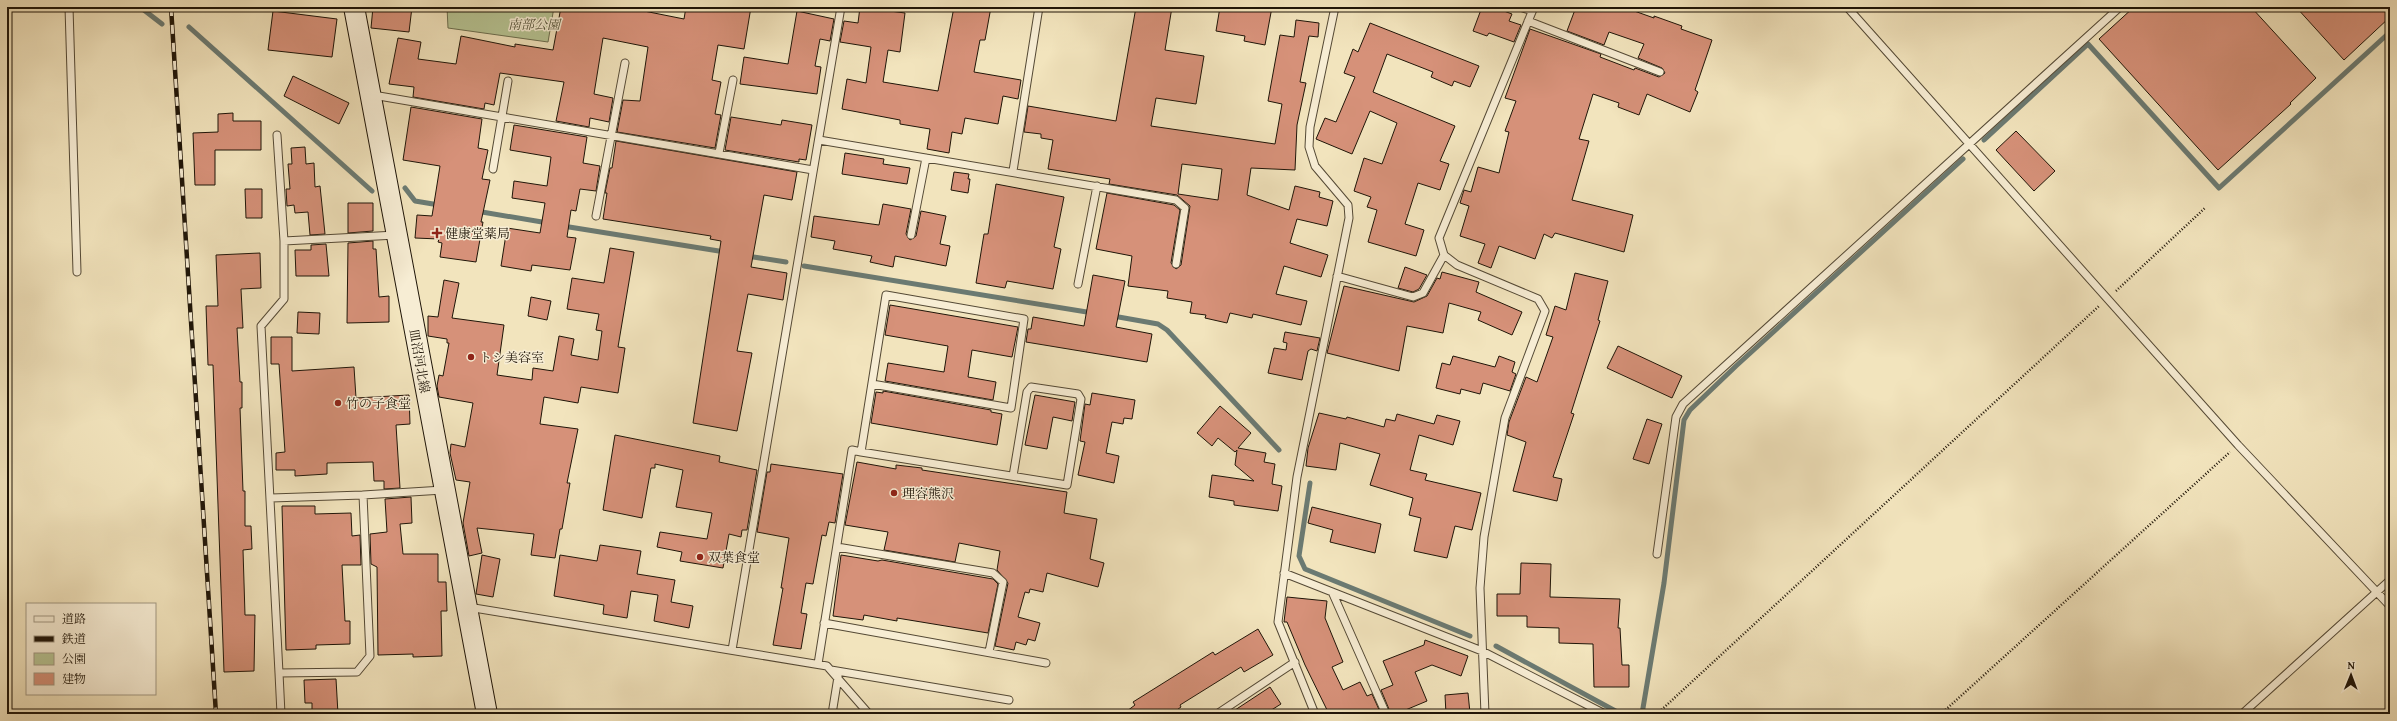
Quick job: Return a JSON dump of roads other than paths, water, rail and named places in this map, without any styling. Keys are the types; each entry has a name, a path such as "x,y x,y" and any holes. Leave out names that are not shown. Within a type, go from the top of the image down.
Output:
{"main road":[{"name":"皿沼河北線","path":"354,7 443,490 487,714"}],"lane":[{"path":"69,7 78,272"},
{"path":"732,650 841,7"},
{"path":"1013,171 1039,7"},
{"path":"1315,714 1278,622 1297,477 1349,218 1348,205 1315,166 1309,147 1310,127 1335,7"},
{"path":"1484,714 1480,588 1484,537 1505,418 1545,311 1538,299 1457,265 1444,255 1439,238 1533,9 1520,7"},
{"path":"1847,7 2238,445 2390,606"},
{"path":"1657,554 1676,417 1683,404 2120,7"},
{"path":"1528,21 1660,72"},
{"path":"596,216 625,63"},
{"path":"719,153 733,80"},
{"path":"493,169 508,81"},
{"path":"371,95 814,170"},
{"path":"277,135 284,241 284,299 260,326 271,498 281,714"},
{"path":"819,140 1013,171 1176,200 1185,208 1176,264"},
{"path":"911,235 926,158"},
{"path":"1078,284 1096,186"},
{"path":"284,241 397,235"},
{"path":"1338,276 1413,297 1423,293 1444,255"},
{"path":"861,452 886,295 1024,319 1011,408 872,384"},
{"path":"818,664 852,450 1067,485 1081,399 1078,394 1031,387 1027,392 1013,476"},
{"path":"1013,389 1027,392"},
{"path":"271,498 363,495 443,490"},
{"path":"279,673 357,672 370,656 363,495"},
{"path":"837,547 993,573 1002,582 990,652"},
{"path":"1284,573 1333,594 1482,651 1605,714"},
{"path":"2242,714 2390,580"},
{"path":"1333,594 1386,714"},
{"path":"466,607 827,666 869,714"},
{"path":"824,623 1046,663"},
{"path":"1217,714 1294,662"},
{"path":"831,670 1009,700"},
{"path":"832,714 838,677"}],"waterway":[{"path":"140,7 162,24"},
{"path":"189,27 372,191"},
{"path":"1984,140 2088,44 2219,188 2390,32"},
{"path":"1642,714 1664,583 1684,420 1690,410 1736,366 1963,159"},
{"path":"405,188 415,201 439,205"},
{"path":"476,211 548,223"},
{"path":"563,226 725,252"},
{"path":"747,256 786,262"},
{"path":"804,266 1093,313"},
{"path":"1113,316 1158,324 1167,330 1279,450"},
{"path":"1310,483 1299,556 1305,569 1470,636"},
{"path":"1496,646 1621,714"}],"railway":[{"path":"171,7 216,714"}],"place":[{"name":"健康堂薬局","path":"437,233"},
{"name":"トシ美容室","path":"471,357"},
{"name":"竹の子食堂","path":"338,403"},
{"name":"理容熊沢","path":"894,493"},
{"name":"双葉食堂","path":"700,557"}],"park label":[{"name":"南部公園","path":"534,24"}]}
